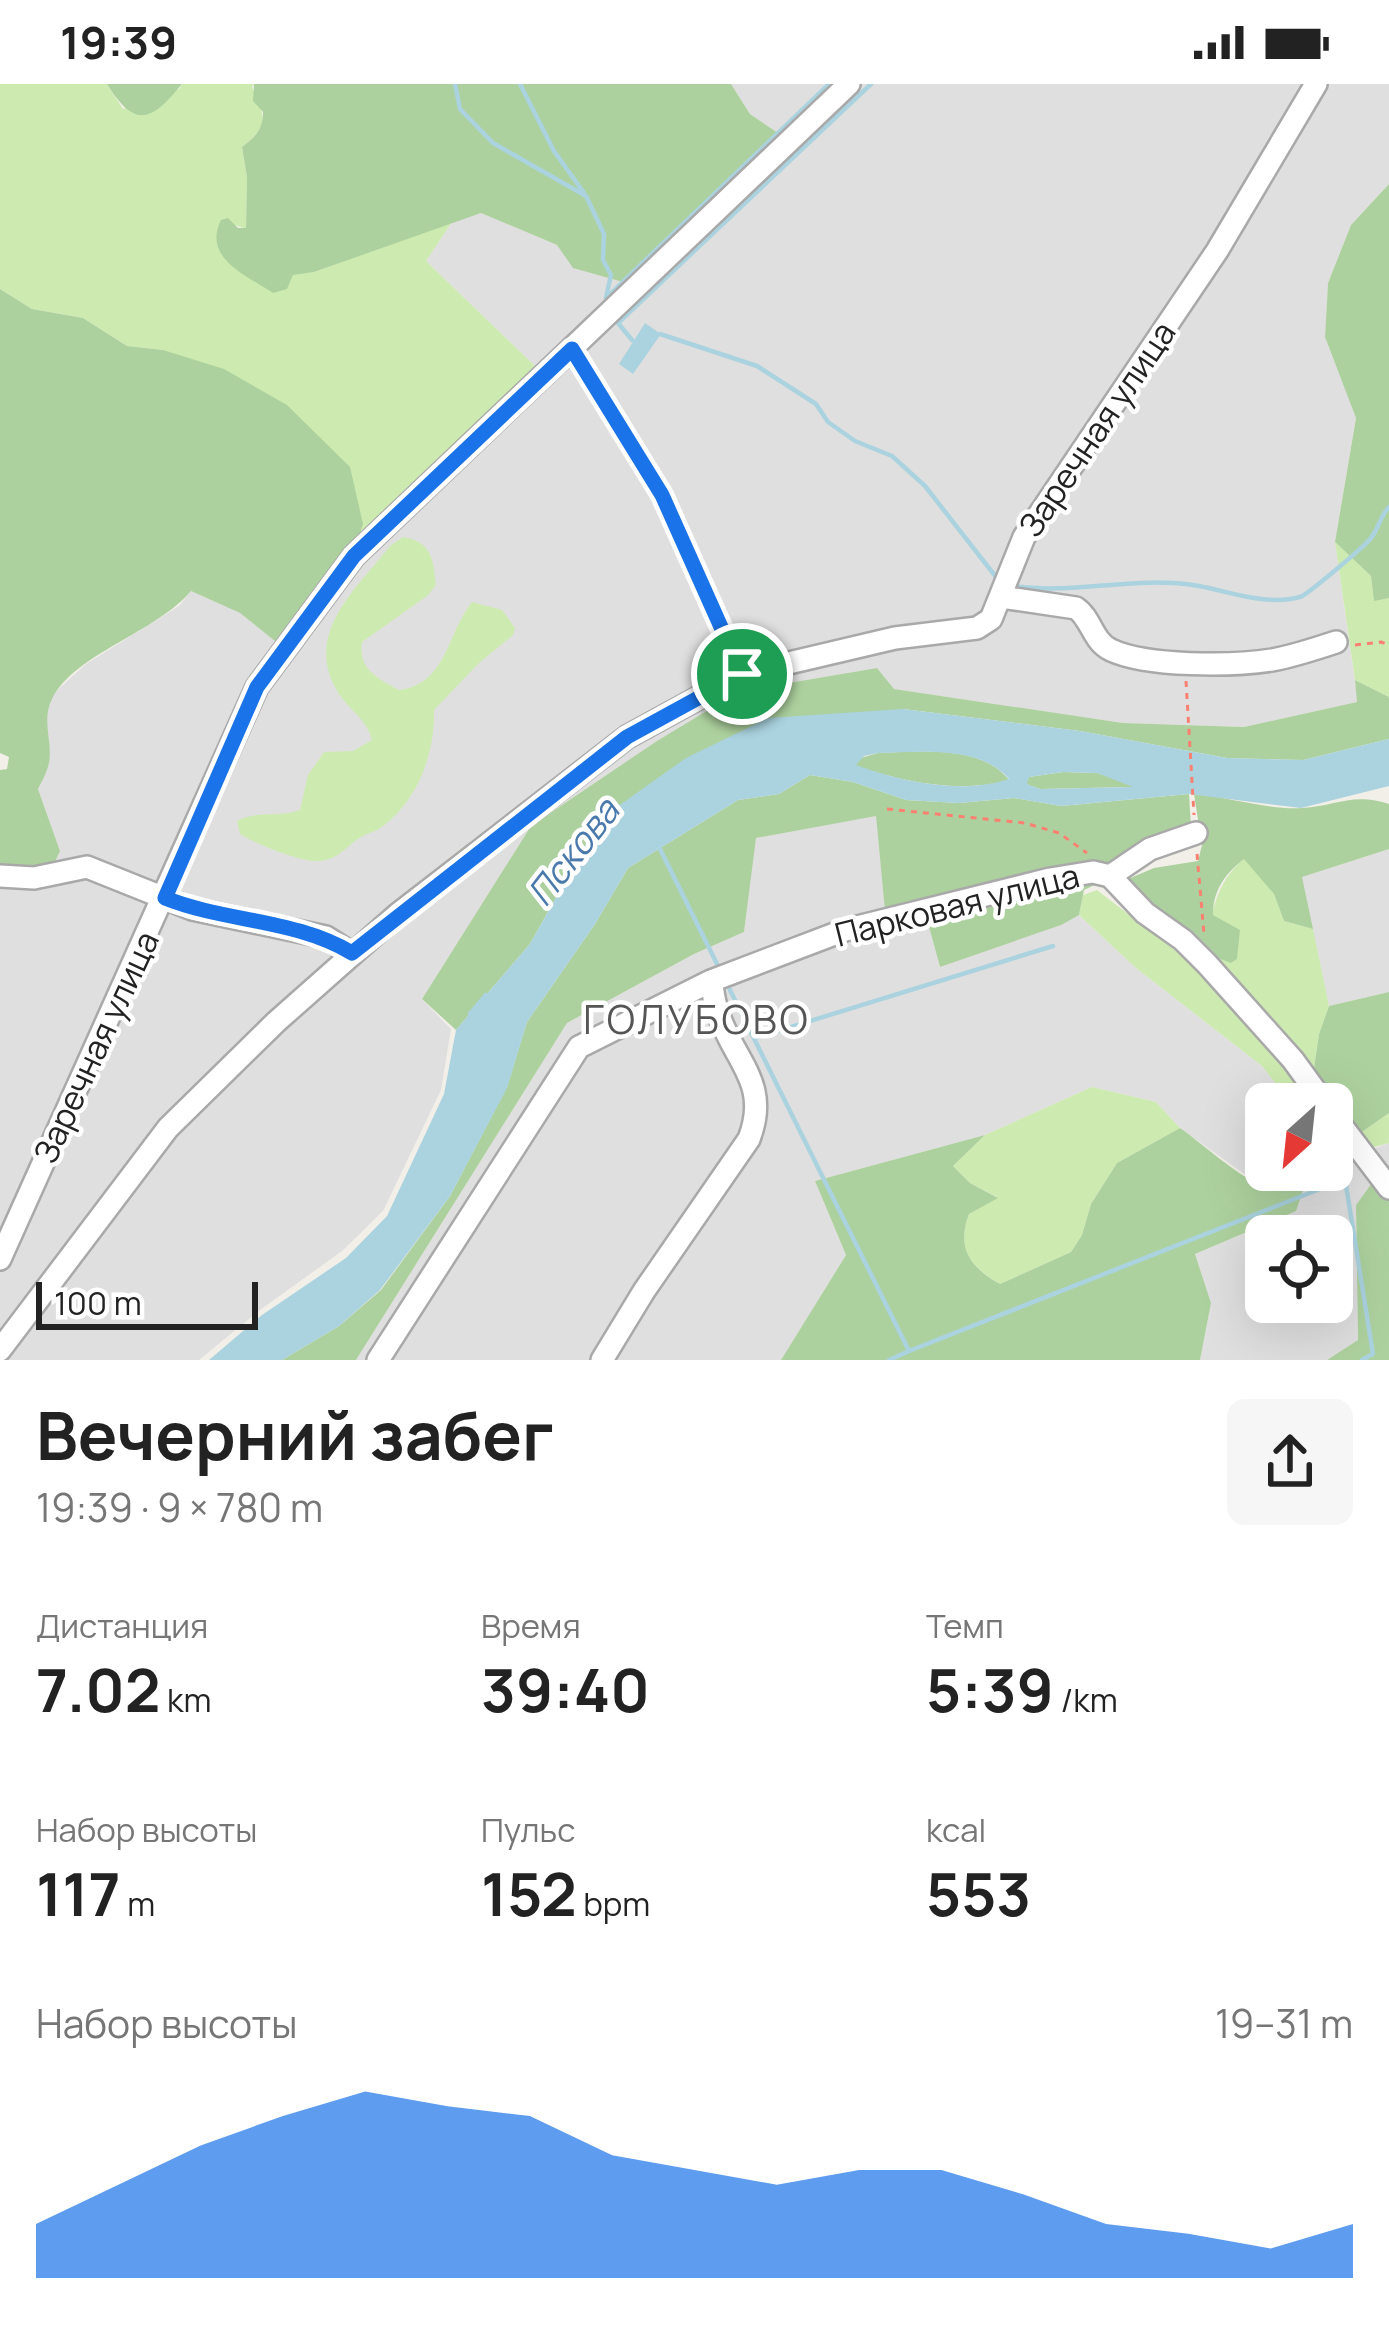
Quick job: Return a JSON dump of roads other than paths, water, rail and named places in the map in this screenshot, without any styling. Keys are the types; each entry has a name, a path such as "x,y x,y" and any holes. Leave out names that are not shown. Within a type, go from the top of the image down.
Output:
{"street":[{"name":"Заречная улица","path":"0,1259 257,687 354,556 849,84"},
{"name":"Заречная улица","path":"1001,597 1024,537 1217,251 1316,84"},
{"path":"0,1350 168,1128 352,953 627,737 742,674 895,638 977,628 991,620 1001,597 1076,608 1109,650 1184,661 1267,661 1336,641"},
{"path":"1110,876 1150,849 1196,833"},
{"path":"0,876 34,878 87,867 192,909 326,937 352,953"},
{"name":"Парковая улица","path":"378,1360 571,1055 600,1035 711,981 845,930 1050,879 1094,872 1110,876 1144,913 1207,964 1310,1083"},
{"path":"602,1360 749,1139 759,1115 756,1089 717,1012 711,981"},
{"path":"1353,1141 1389,1188"}],"water":[{"path":"645,323 661,334 633,374 619,364"},
{"path":"903,709 1080,731 1227,758 1303,760 1389,739 1389,786 1301,808 1189,794 1061,806 1014,798 959,803 906,800 853,782 810,775 779,794 738,800 628,868 527,1022 507,1088 450,1196 380,1290 339,1326 282,1360 209,1360 262,1315 346,1258 387,1216 444,1094 456,1030 530,944 600,819 686,758 768,718","holes":["864,756 966,756 997,768 1009,779 952,786 893,777 856,765","1097,773 1133,787 1040,789 1027,784 1029,777"]}],"waterway":[{"path":"455,84 460,109 493,143 586,196 604,234 603,260 611,275 606,298"},
{"path":"520,84 554,151 584,193"},
{"path":"606,298 829,84"},
{"path":"632,340 618,323 871,84"},
{"path":"660,334 757,366 816,404 828,422 855,441 892,456 925,486 996,577"},
{"path":"1014,586 1176,583 1262,599 1300,597 1367,543 1389,507"},
{"path":"658,845 717,964"},
{"path":"755,1038 1053,946"},
{"path":"728,986 909,1351 889,1360"},
{"path":"470,1014 486,995"},
{"path":"909,1351 1345,1179 1373,1354 1362,1360"}],"district":[{"name":"ГОЛУБОВО","path":"697,1020"}],"water label":[{"name":"Пскова","path":"573,852"}]}
